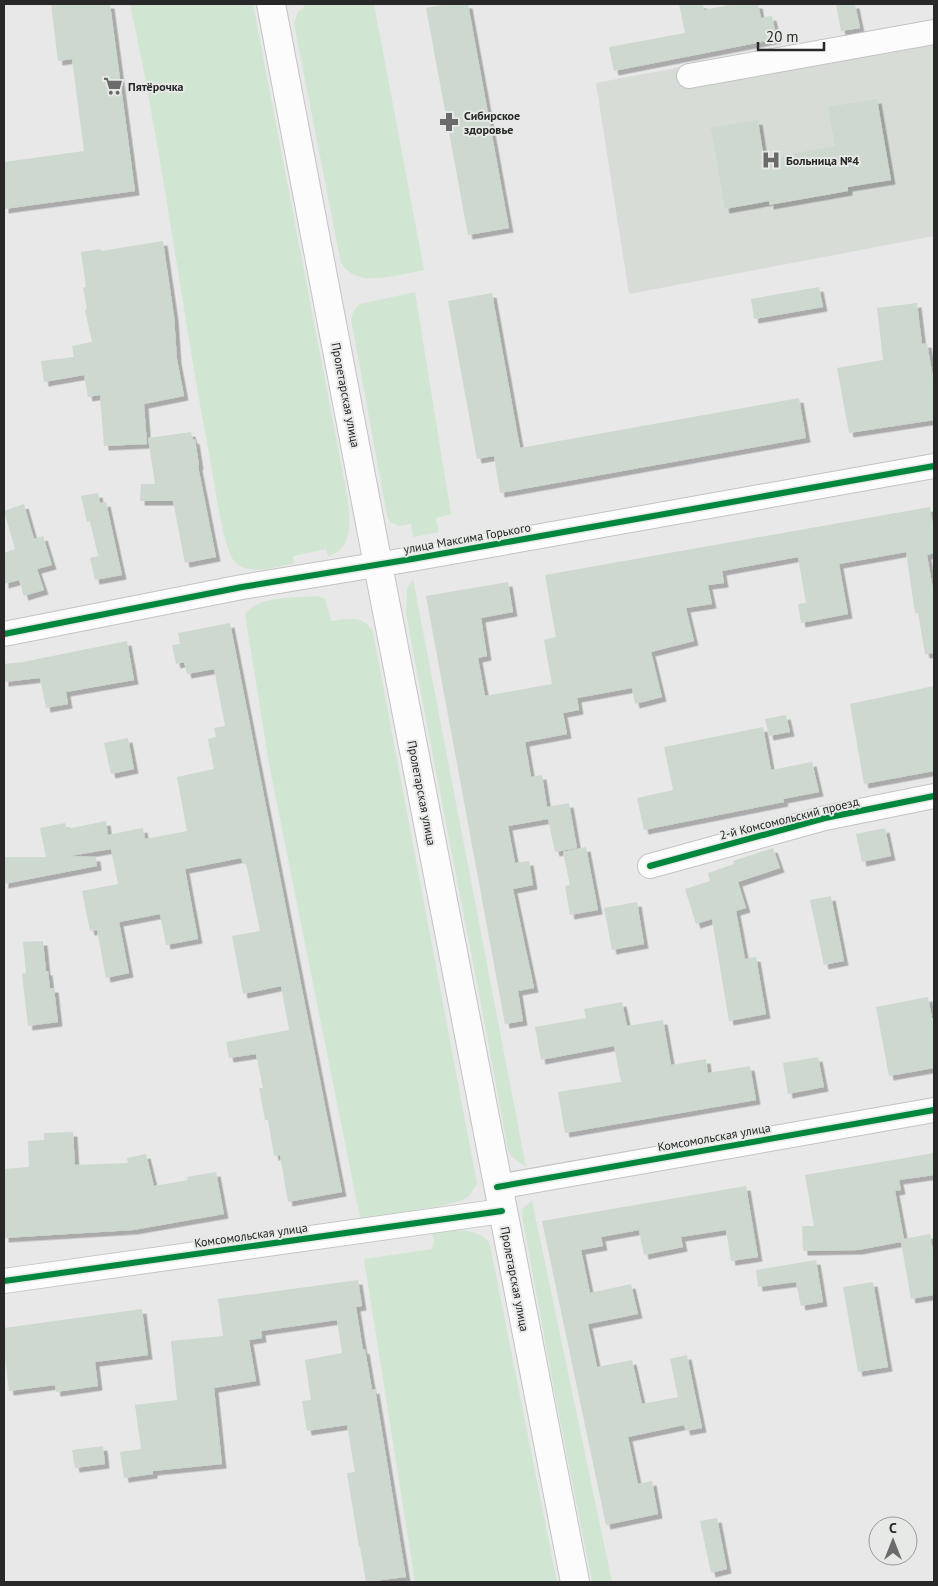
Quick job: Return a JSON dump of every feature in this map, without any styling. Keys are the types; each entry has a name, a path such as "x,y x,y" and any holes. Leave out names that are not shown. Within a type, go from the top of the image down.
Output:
{"main road":[{"name":"Пролетарская улица","path":"272,4 378,565 575,1582"}],"street":[{"path":"689,76 934,32"},
{"name":"улица Максима Горького","path":"4,634 242,587 378,565 934,466"},
{"name":"2-й Комсомольский проезд","path":"650,866 825,818 934,796"},
{"name":"Комсомольская улица","path":"4,1281 500,1199 934,1110"}],"shaded area":[{"name":"Больница №4","path":"934,19 934,236 629,294 596,83"}],"green space":[{"path":"130,4 253,4 348,500 349,525 346,541 336,553 328,556 326,549 293,556 294,563 256,570 242,567 236,563 227,545 217,502 142,61"},
{"path":"307,4 374,4 424,270 391,277 367,278 357,276 348,271 341,263 294,24 298,12"},
{"path":"415,292 451,514 436,518 439,532 413,537 411,524 399,526 390,522 387,515 351,319 354,310 360,304"},
{"path":"413,579 526,1167 512,1157 508,1151 406,613 407,589"},
{"path":"317,596 325,599 331,621 360,620 365,622 373,632 477,1184 469,1196 463,1200 440,1206 361,1219 269,764 245,614 259,603 268,600"},
{"path":"532,1201 612,1582 592,1582 522,1216 523,1208"},
{"path":"462,1230 482,1236 490,1245 557,1582 415,1582 364,1259 432,1249 434,1242 432,1233"}],"building":[{"path":"51,4 110,4 135,191 4,209 4,162 84,151 72,59 58,61"},
{"path":"447,4 468,4 509,228 468,235 426,8"},
{"path":"679,4 703,4 704,10 735,4 758,4 761,18 772,16 777,39 614,71 609,47 685,33"},
{"path":"836,4 855,4 860,28 841,31"},
{"path":"877,99 891,180 848,187 848,191 769,205 769,201 725,209 711,128 758,120 764,159 835,146 828,107"},
{"path":"163,241 174,316 177,359 184,396 144,404 147,444 104,446 100,395 88,397 84,375 44,382 41,361 74,357 72,346 92,342 85,310 87,309 83,288 86,287 81,252 101,249 101,251"},
{"path":"819,287 823,307 754,319 751,299"},
{"path":"492,293 520,448 799,398 806,438 500,493 494,456 477,459 448,301"},
{"path":"917,303 922,344 927,343 934,383 934,420 849,433 837,368 883,360 877,308"},
{"path":"191,432 193,440 195,439 198,466 216,557 185,563 173,501 140,501 141,484 155,484 148,438"},
{"path":"98,493 100,503 106,502 122,575 95,580 90,558 98,556 90,521 87,522 81,496"},
{"path":"24,504 34,539 43,536 52,565 37,569 44,590 24,596 19,580 4,584 4,553 15,549 4,511"},
{"path":"930,507 934,532 934,553 927,555 934,595 934,653 925,654 918,613 915,613 906,552 839,564 848,614 801,623 798,604 806,603 798,557 722,571 724,583 708,585 712,604 686,608 694,641 651,652 662,697 635,704 632,688 577,698 579,710 563,713 567,734 525,742 531,777 542,775 547,807 569,803 577,848 555,852 548,819 508,826 515,863 529,861 533,885 513,889 534,988 518,991 523,1021 505,1024 426,596 508,582 513,612 481,618 487,656 478,658 485,696 552,684 544,640 556,637 545,575"},
{"path":"230,623 342,1192 288,1202 280,1155 274,1156 268,1120 265,1120 259,1088 263,1088 256,1054 229,1058 226,1042 289,1030 281,986 243,994 232,936 260,931 246,863 243,864 241,858 185,869 198,939 166,945 160,914 119,922 129,973 106,978 97,930 90,931 82,891 118,884 111,849 70,856 96,857 97,866 4,884 4,857 46,857 40,828 65,823 67,829 106,821 108,835 143,828 145,839 187,831 177,777 214,769 208,739 216,737 214,728 225,726 214,669 187,674 184,662 176,664 172,645 180,644 178,633"},
{"path":"127,641 134,680 66,692 68,704 46,708 40,678 4,682 4,664 23,662"},
{"path":"934,686 934,771 864,784 850,704"},
{"path":"786,715 790,732 769,736 765,719"},
{"path":"763,727 771,770 812,762 819,792 783,799 784,802 644,830 637,798 673,790 664,747"},
{"path":"128,738 134,769 111,774 104,743"},
{"path":"885,828 891,856 862,862 856,834"},
{"path":"586,847 598,910 570,915 565,886 570,885 563,852"},
{"path":"773,848 780,868 738,882 746,908 736,911 745,959 756,957 766,1014 729,1021 712,919 696,924 685,889 710,881 708,873 734,864 733,861"},
{"path":"831,896 844,961 824,965 810,900"},
{"path":"637,902 644,944 612,950 604,908"},
{"path":"43,941 46,971 48,971 50,988 54,988 58,1022 28,1026 22,974 26,973 23,942"},
{"path":"928,997 932,1018 934,1018 934,1068 889,1076 876,1007"},
{"path":"622,1002 627,1026 663,1020 671,1065 706,1059 708,1073 750,1066 756,1100 565,1133 558,1092 621,1082 614,1046 541,1060 535,1027 586,1018 584,1009"},
{"path":"818,1057 824,1087 788,1094 783,1063"},
{"path":"73,1132 75,1165 128,1163 127,1158 146,1154 154,1186 188,1180 187,1177 216,1172 224,1214 133,1230 4,1238 4,1169 29,1167 28,1141 44,1140 44,1133"},
{"path":"934,1153 934,1175 899,1180 901,1190 895,1191 904,1239 930,1234 934,1257 934,1295 911,1299 901,1242 858,1250 803,1251 802,1226 814,1226 805,1175"},
{"path":"746,1186 758,1257 731,1261 726,1230 681,1237 683,1247 644,1255 639,1230 601,1237 603,1246 581,1250 590,1293 631,1284 638,1314 588,1324 597,1367 632,1360 642,1404 678,1397 670,1359 687,1355 702,1428 686,1431 684,1425 628,1437 638,1484 652,1481 658,1514 606,1525 542,1221"},
{"path":"816,1260 823,1302 801,1306 796,1282 758,1287 756,1270"},
{"path":"358,1280 362,1306 356,1307 372,1390 375,1389 406,1577 366,1582 347,1473 355,1472 347,1425 307,1431 302,1401 311,1400 305,1360 342,1353 337,1320 261,1331 262,1338 249,1340 256,1381 214,1388 222,1464 153,1471 153,1474 124,1478 120,1452 141,1449 135,1405 177,1400 171,1341 223,1336 218,1299"},
{"path":"873,1282 888,1367 858,1372 843,1287"},
{"path":"142,1309 148,1355 95,1362 98,1386 56,1392 55,1385 9,1391 4,1349 4,1328"},
{"path":"103,1446 105,1464 75,1468 72,1450"},
{"path":"717,1518 727,1569 711,1573 700,1521"}],"cycle path":[{"path":"4,634 242,587 412,559 934,466"},
{"path":"650,866 825,818 934,796"},
{"path":"497,1187 934,1110"},
{"path":"4,1281 502,1211"}],"place":[{"name":"Пятёрочка","path":"113,86"},
{"name":"Сибирское здоровье","path":"449,122"},
{"name":"Больница №4","path":"771,160"}]}
